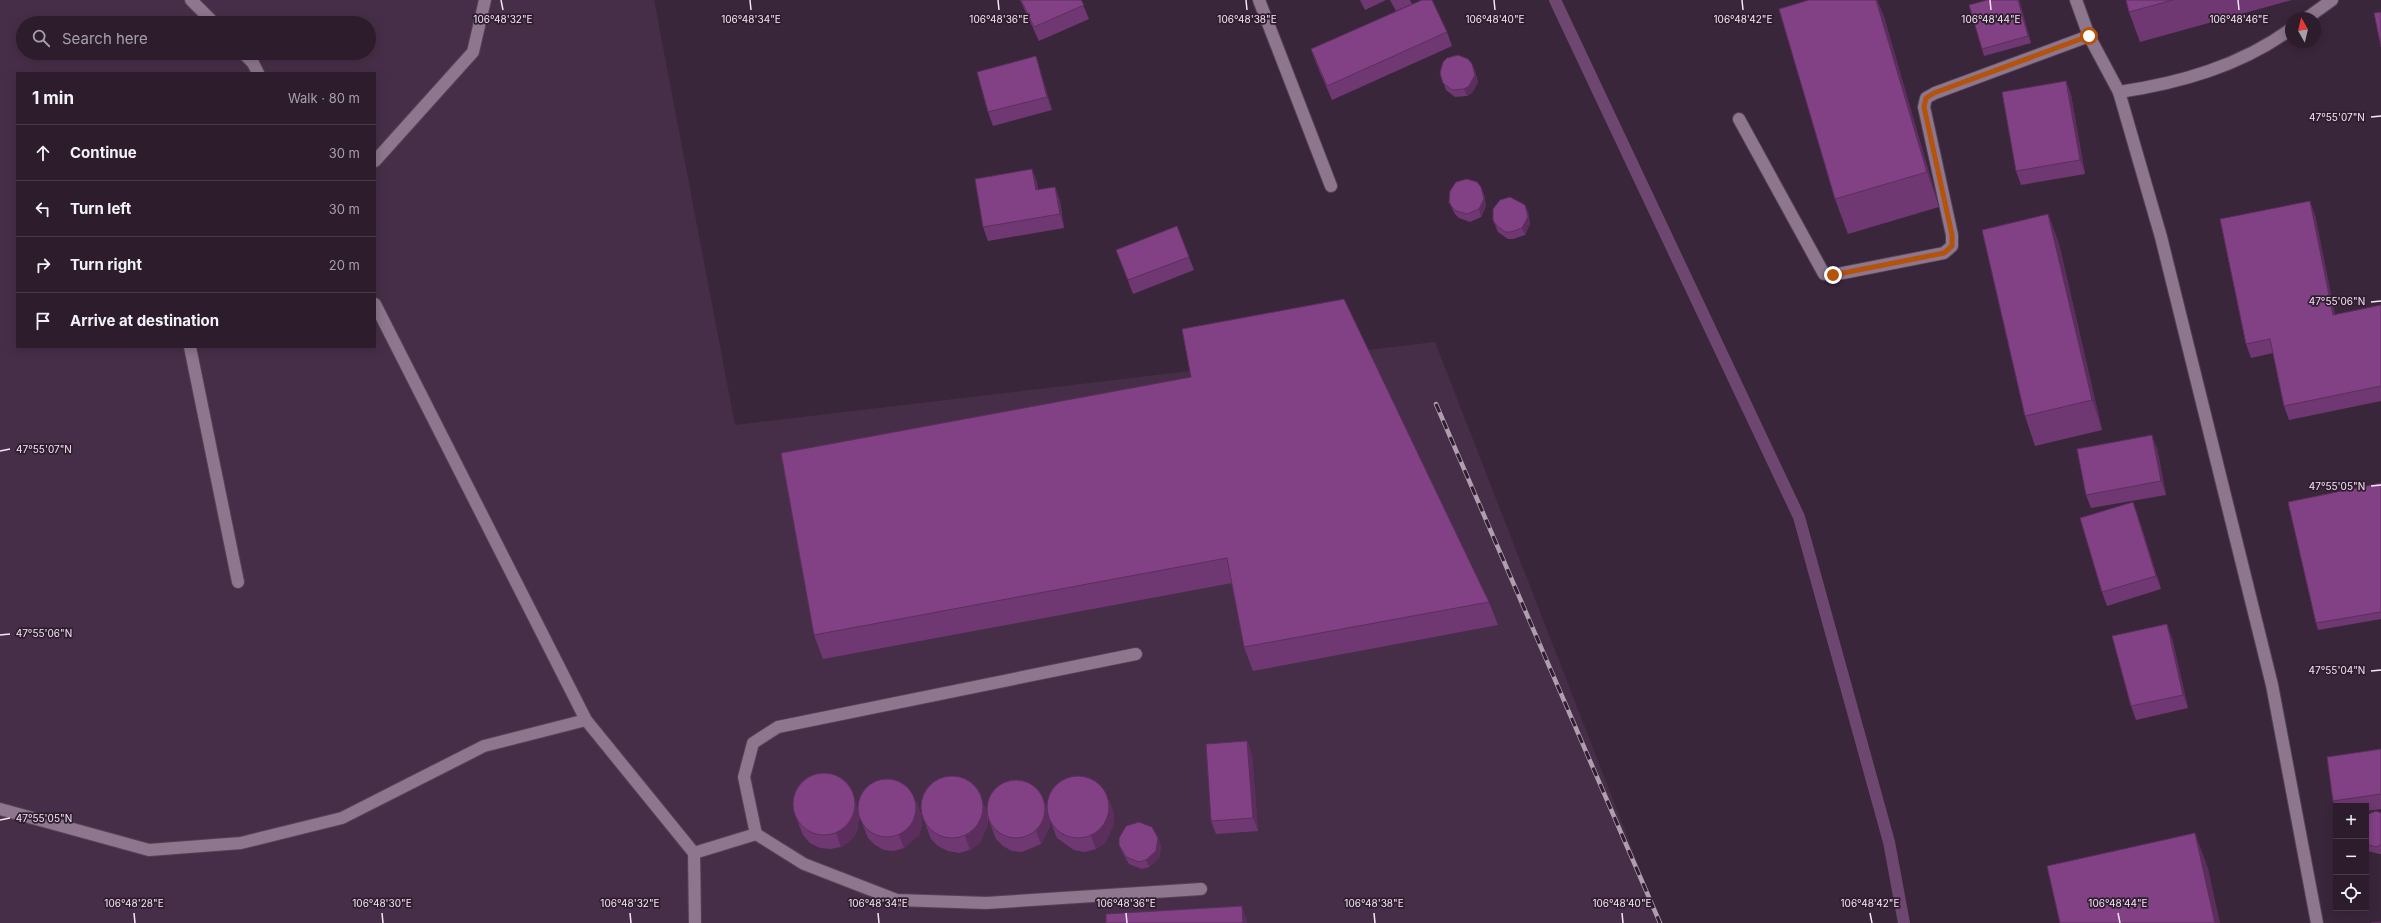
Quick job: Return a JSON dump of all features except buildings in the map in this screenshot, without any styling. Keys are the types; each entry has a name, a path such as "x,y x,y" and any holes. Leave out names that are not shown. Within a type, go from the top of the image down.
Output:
{"street":[{"path":"191,0 207,16"},
{"path":"376,160 473,52 485,0"},
{"path":"1259,0 1331,186"},
{"path":"2076,0 2089,36 2119,92 2161,237 2270,677 2317,923"},
{"path":"2315,12 2332,0"},
{"path":"2119,92 2156,86 2229,65 2268,46 2285,33"},
{"path":"1738,119 1824,274 1833,275 1944,253 1952,246 1952,235 1924,107 1926,98 1934,93 2089,36"},
{"path":"247,60 252,70"},
{"path":"376,306 586,720 694,853 695,923"},
{"path":"190,348 238,582"},
{"path":"1136,654 778,727 753,743 744,777 756,834 804,864 897,900 986,903 1201,889"},
{"path":"0,809 149,850 241,843 342,818 484,746 586,720"},
{"path":"694,853 756,834"}],"shaded area":[{"path":"0,0 654,0 735,425 1435,342 1661,923 0,923"}],"waterway":[{"path":"1555,0 1799,517 1889,842 1904,923"}],"railway":[{"path":"1436,404 1660,923"}],"route":[{"path":"1833,275 1944,253 1952,246 1952,235 1924,107 1926,98 1934,93 2089,36"}]}
